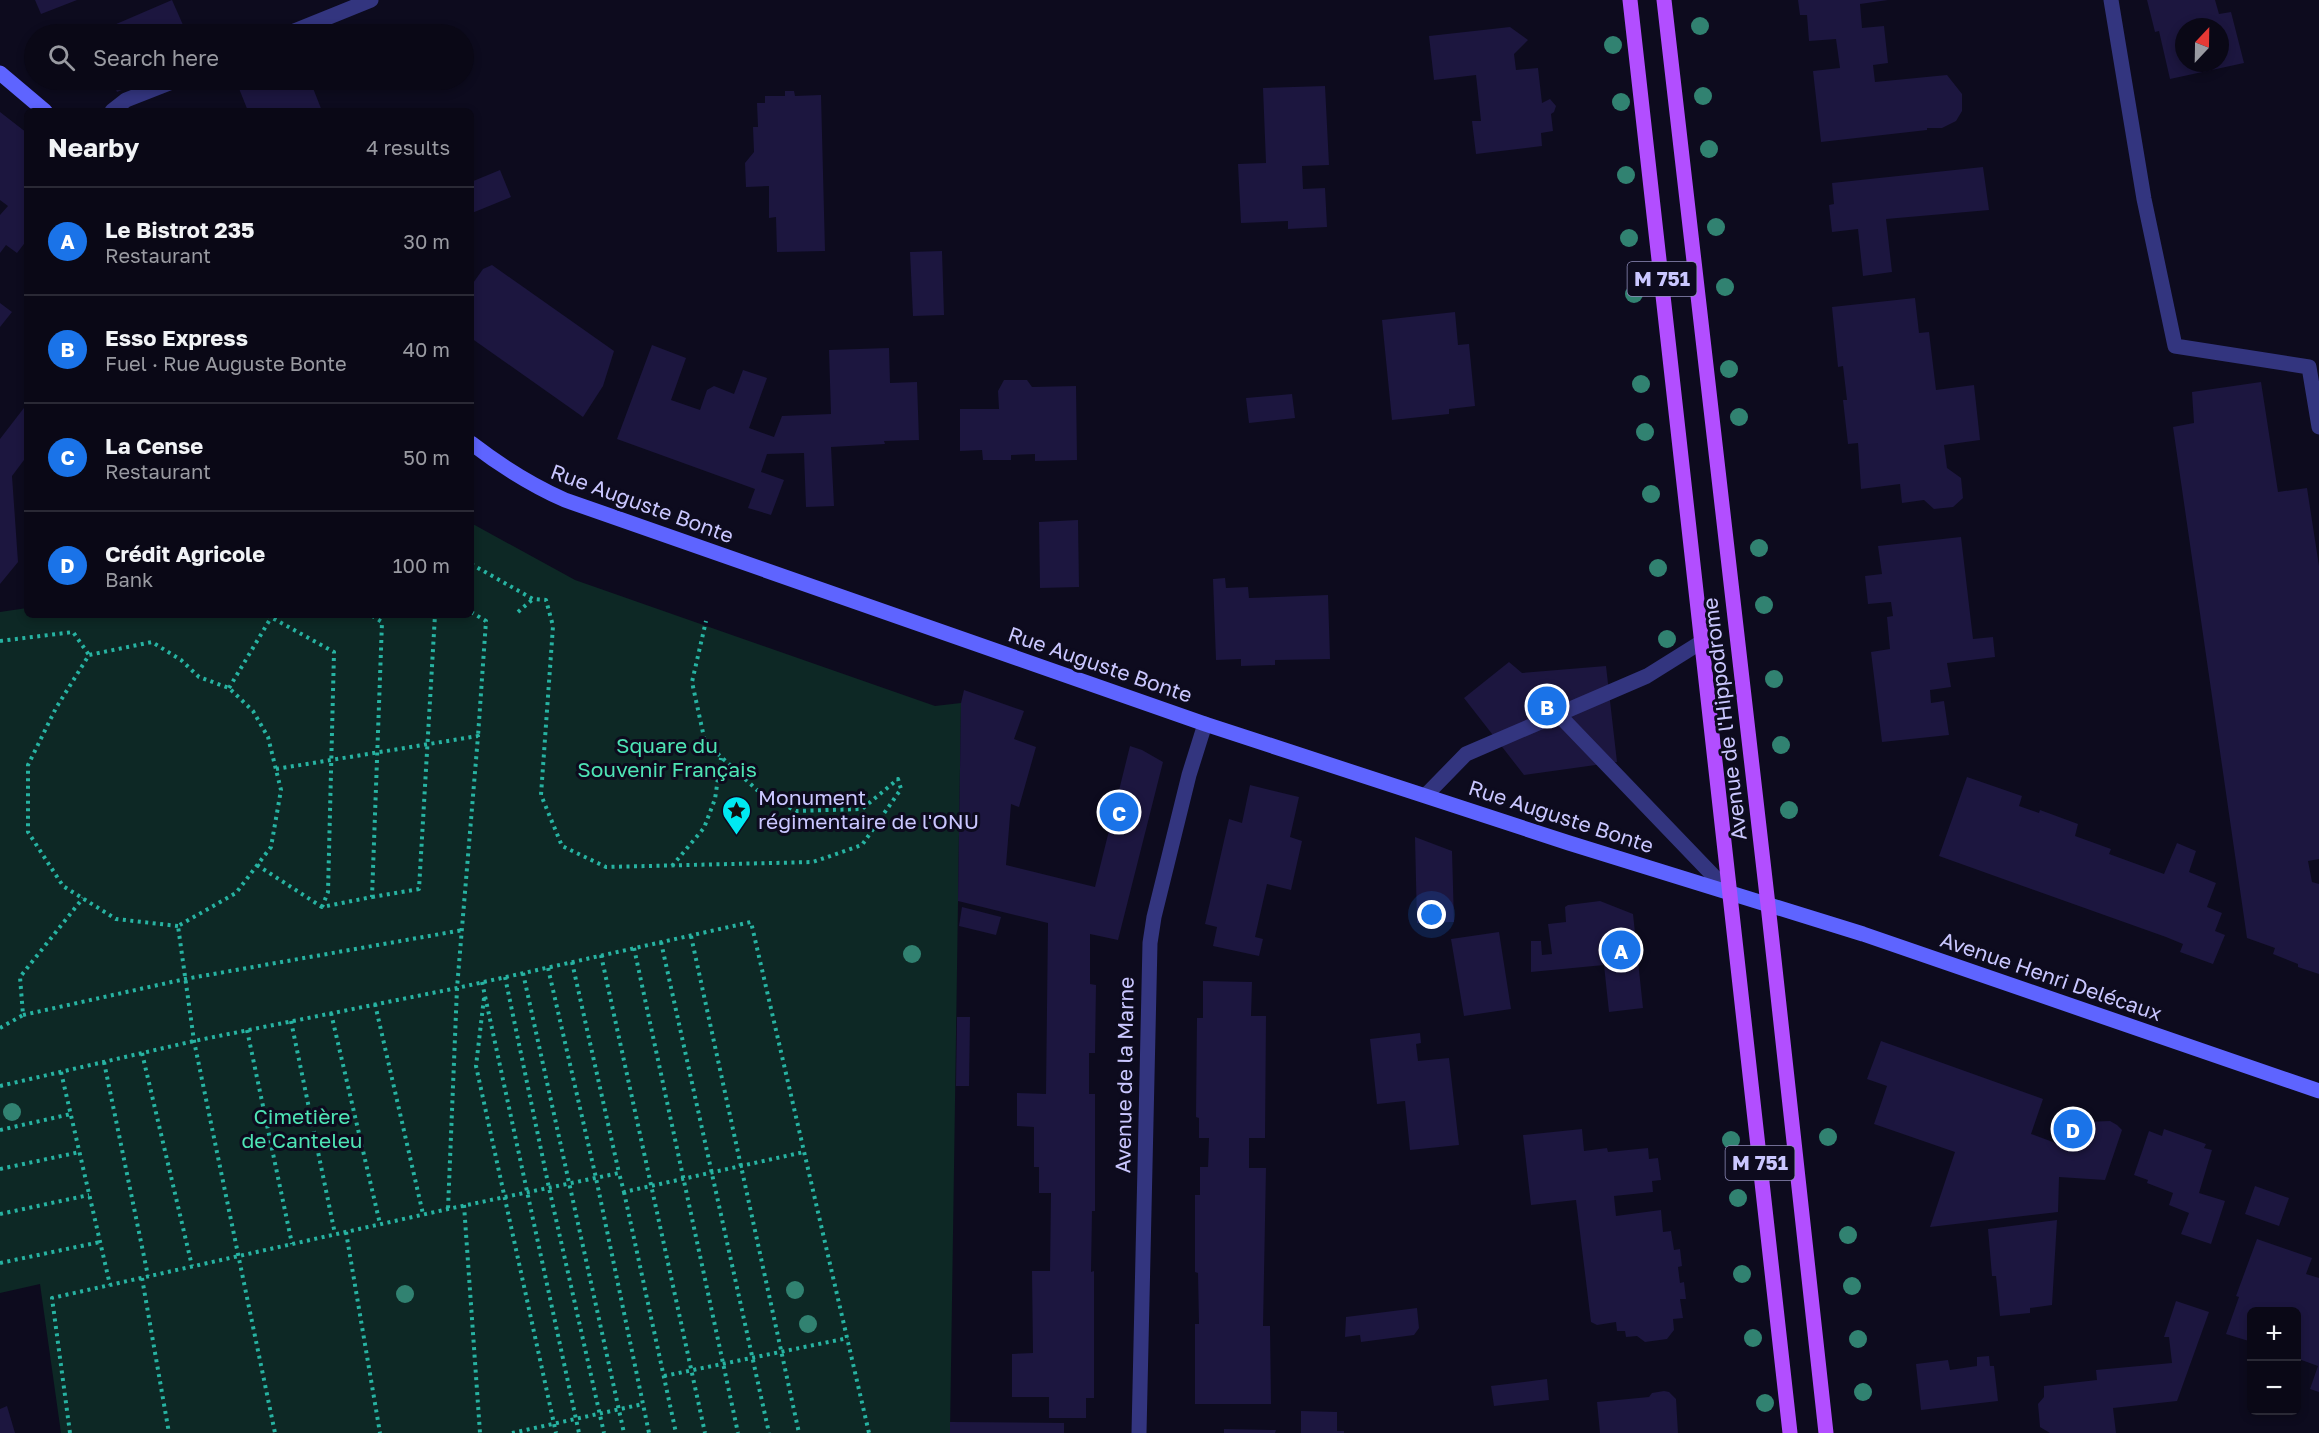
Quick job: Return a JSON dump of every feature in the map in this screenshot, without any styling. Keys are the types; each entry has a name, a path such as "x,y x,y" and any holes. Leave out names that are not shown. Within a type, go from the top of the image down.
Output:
{"main road":[{"name":"Avenue de l'Hippodrome","path":"1630,0 1790,1433"},
{"name":"Avenue de l'Hippodrome","path":"1664,0 1826,1433"}],"street":[{"path":"312,24 371,0"},
{"path":"2111,0 2144,199 2175,346 2309,367 2319,426"},
{"path":"0,73 41,108"},
{"path":"116,108 126,100 152,90"},
{"name":"Rue Auguste Bonte","path":"474,445 514,475 565,500 1205,724 1768,905"},
{"path":"1426,795 1466,754 1647,676 1703,641"},
{"path":"1558,714 1730,893"},
{"name":"Avenue de la Marne","path":"1139,1433 1149,943 1189,775 1205,724"},
{"name":"Avenue Henri Delécaux","path":"1768,905 1863,934 2319,1091"}],"path":[{"path":"474,566 533,600 546,600 553,626 542,795 562,846 606,867 672,867 813,862 862,844 902,789 897,778 862,809 796,811 758,790 705,742 692,682 706,621"},
{"path":"518,612 533,600"},
{"path":"448,1209 457,988 486,621 474,614"},
{"path":"229,688 269,618"},
{"path":"274,618 334,652 328,892 322,908"},
{"path":"372,897 382,622 376,618"},
{"path":"257,865 322,908 419,889 435,618"},
{"path":"0,641 73,632 89,655"},
{"path":"152,642 181,660 199,677 229,688 253,711 268,737 281,790 271,847 236,893 178,926 116,919 63,886 28,832 28,765 56,708 89,655 152,642"},
{"path":"276,769 477,736"},
{"path":"672,867 704,828 715,800 722,758"},
{"path":"23,1015 20,977 83,898"},
{"path":"0,1086 194,1041 457,988 752,922 869,1433"},
{"path":"178,926 194,1041 275,1433"},
{"path":"0,1028 23,1015 185,979 463,930"},
{"path":"691,936 800,1433"},
{"path":"661,942 769,1433"},
{"path":"634,948 738,1433"},
{"path":"601,955 653,1185 705,1433"},
{"path":"572,962 676,1433"},
{"path":"548,968 596,1178 649,1433"},
{"path":"523,973 571,1183 624,1433"},
{"path":"505,977 604,1433"},
{"path":"482,982 579,1433"},
{"path":"484,995 476,1066 556,1433"},
{"path":"375,1004 423,1215"},
{"path":"331,1013 380,1224"},
{"path":"291,1021 335,1234"},
{"path":"247,1030 292,1244"},
{"path":"142,1053 192,1266"},
{"path":"104,1062 148,1276"},
{"path":"61,1072 110,1285"},
{"path":"0,1130 70,1114"},
{"path":"0,1169 80,1152"},
{"path":"624,1192 804,1152"},
{"path":"70,1433 52,1298 464,1205 619,1173"},
{"path":"0,1214 89,1195"},
{"path":"464,1205 480,1433"},
{"path":"346,1232 380,1433"},
{"path":"0,1263 100,1242"},
{"path":"142,1278 169,1433"},
{"path":"664,1376 848,1338"},
{"path":"512,1433 643,1404"}],"green space":[{"name":"Cimetière de Canteleu","path":"474,525 575,580 935,706 961,703 950,1433 61,1433 40,1284 0,1293 0,612 24,608 24,618 474,618"}],"building":[{"path":"35,0 77,0 41,14"},
{"path":"172,0 183,24 116,24"},
{"path":"1798,0 1888,0 1860,4 1862,28 1884,26 1888,63 1873,65 1875,82 1947,75 1962,94 1962,111 1956,121 1942,128 1821,142 1813,71 1840,68 1836,39 1809,41 1807,15 1800,15"},
{"path":"2147,0 2215,0 2219,14 2231,12 2244,63 2229,66 2229,18 2175,18 2175,72 2202,72 2170,79 2159,31 2155,32"},
{"path":"1510,27 1528,40 1514,54 1516,70 1538,68 1542,103 1550,99 1556,106 1551,114 1553,131 1541,133 1542,146 1476,154 1472,121 1481,121 1476,75 1434,80 1429,36"},
{"path":"1325,86 1329,165 1302,166 1303,189 1325,188 1327,227 1288,229 1288,221 1241,223 1238,164 1266,163 1263,88"},
{"path":"240,90 314,90 321,108 247,108"},
{"path":"785,91 794,91 795,96 821,95 825,251 777,252 776,217 769,218 769,186 746,187 745,163 754,152 753,127 758,127 757,103 765,103 765,96 785,96"},
{"path":"0,112 24,131 24,244 17,253 6,245 0,253 0,215 8,206 0,200"},
{"path":"1983,167 1989,210 1886,219 1892,272 1863,276 1858,229 1832,232 1829,205 1834,204 1832,183"},
{"path":"500,170 511,197 474,212 474,181"},
{"path":"942,251 944,315 913,316 910,252"},
{"path":"492,265 614,351 603,386 583,417 474,340 474,282 483,269"},
{"path":"1915,298 1919,333 1929,332 1936,390 1974,385 1980,440 1944,445 1947,468 1961,478 1963,498 1953,507 1934,509 1924,500 1902,503 1900,484 1861,489 1858,443 1848,444 1843,400 1847,400 1843,366 1838,367 1832,307"},
{"path":"0,303 12,312 0,327"},
{"path":"1455,312 1458,345 1469,344 1475,406 1449,409 1449,414 1392,420 1382,320"},
{"path":"652,345 686,358 671,400 700,410 707,390 714,386 734,394 743,370 767,378 749,428 774,437 782,416 831,414 829,350 889,348 890,383 917,382 919,440 831,447 834,506 806,507 804,453 767,454 761,472 784,480 771,515 748,508 755,489 617,439"},
{"path":"1004,380 1027,380 1032,387 1076,386 1077,460 1035,461 1035,454 1011,455 1011,460 983,460 982,450 960,451 960,409 999,409 998,391"},
{"path":"2261,382 2278,492 2307,488 2319,566 2319,859 2308,861 2312,882 2319,884 2319,974 2298,967 2298,964 2273,954 2275,948 2247,938 2173,427 2194,423 2192,392"},
{"path":"1292,394 1295,418 1249,423 1246,398"},
{"path":"24,408 24,460 12,476 18,562 0,584 0,439"},
{"path":"1078,520 1079,587 1040,588 1039,522"},
{"path":"1961,537 1973,639 1993,637 1995,657 1947,663 1951,687 1930,690 1931,703 1944,701 1949,735 1882,742 1871,652 1890,649 1887,617 1893,616 1891,602 1868,604 1865,576 1882,574 1878,546"},
{"path":"1225,578 1226,588 1248,587 1249,598 1328,595 1330,659 1275,660 1275,665 1241,666 1241,659 1216,660 1213,579"},
{"path":"1509,662 1522,673 1606,666 1617,762 1524,775 1464,698"},
{"path":"964,690 1024,711 1014,739 1036,747 1019,807 1011,804 1006,865 1095,887 1130,746 1163,762 1118,940 1090,934 1090,984 1096,985 1095,1053 1089,1053 1089,1094 1095,1094 1095,1211 1092,1211 1091,1272 1094,1271 1094,1398 1086,1398 1086,1418 1049,1418 1049,1397 1012,1397 1012,1354 1033,1353 1032,1271 1050,1271 1051,1193 1039,1193 1039,1167 1034,1167 1034,1127 1017,1126 1017,1093 1046,1094 1048,923 958,901 961,703"},
{"path":"1967,777 2022,796 2019,806 2039,813 2040,810 2078,824 2075,836 2111,849 2109,854 2164,874 2177,843 2196,851 2189,872 2216,883 2207,907 2222,913 2215,931 2225,935 2213,964 2180,952 2183,944 2166,937 1939,856"},
{"path":"1250,785 1299,797 1290,837 1302,841 1291,890 1267,884 1255,937 1263,939 1259,956 1213,946 1217,927 1205,924 1229,819 1242,823"},
{"path":"1415,837 1452,851 1454,922 1417,923"},
{"path":"1600,901 1633,914 1643,1008 1609,1012 1604,965 1531,972 1531,941 1541,941 1542,955 1552,954 1548,924 1566,922 1565,907 1568,905"},
{"path":"962,907 1001,917 996,935 959,926"},
{"path":"1499,932 1511,1009 1464,1016 1451,939"},
{"path":"1203,981 1252,982 1251,1016 1266,1016 1265,1138 1249,1138 1249,1168 1266,1168 1263,1326 1270,1326 1271,1404 1195,1404 1195,1324 1199,1324 1198,1273 1195,1272 1195,1195 1200,1195 1200,1167 1208,1167 1209,1138 1199,1138 1199,1118 1196,1117 1197,1018 1203,1018"},
{"path":"957,1017 970,1017 969,1086 956,1086"},
{"path":"1420,1033 1421,1043 1416,1044 1418,1061 1449,1058 1459,1145 1410,1150 1405,1101 1377,1104 1370,1039"},
{"path":"1881,1041 2043,1099 2031,1134 2061,1145 2061,1117 2084,1116 2084,1122 2110,1121 2117,1125 2122,1130 2105,1180 2059,1177 2058,1212 1930,1227 1955,1152 1874,1124 1887,1086 1867,1079"},
{"path":"1582,1129 1584,1151 1607,1148 1608,1152 1648,1148 1649,1159 1658,1158 1661,1180 1652,1181 1653,1192 1614,1196 1616,1216 1661,1210 1663,1232 1671,1231 1674,1250 1680,1249 1682,1266 1678,1267 1680,1283 1684,1282 1686,1299 1680,1299 1683,1318 1673,1319 1674,1330 1667,1339 1645,1342 1637,1336 1626,1337 1625,1331 1617,1331 1616,1322 1597,1325 1591,1322 1576,1200 1531,1205 1523,1135"},
{"path":"2164,1129 2206,1144 2204,1148 2212,1150 2199,1193 2225,1201 2211,1244 2181,1234 2189,1213 2169,1205 2173,1193 2147,1183 2148,1180 2134,1175 2149,1131 2162,1136"},
{"path":"2255,1186 2289,1198 2279,1226 2245,1214"},
{"path":"2057,1220 2052,1305 2030,1308 2030,1313 2000,1316 1996,1276 1992,1276 1988,1229"},
{"path":"2257,1239 2312,1258 2306,1274 2319,1278 2319,1392 2310,1389 2318,1366 2301,1360 2301,1307 2247,1307 2247,1340 2226,1334 2239,1297 2236,1296"},
{"path":"2176,1301 2209,1312 2177,1401 2113,1408 2116,1433 2050,1433 2040,1427 2038,1404 2044,1397 2044,1386 2097,1380 2096,1370 2172,1363 2169,1337 2164,1337"},
{"path":"1417,1308 1419,1328 1414,1335 1361,1342 1360,1335 1345,1337 1346,1317"},
{"path":"1989,1356 1990,1366 1994,1366 1998,1401 1921,1410 1916,1364 1948,1360 1950,1370 1977,1366 1977,1357"},
{"path":"1547,1379 1549,1400 1494,1406 1491,1386"},
{"path":"1669,1392 1676,1399 1678,1433 1600,1433 1597,1402 1649,1397 1652,1393"},
{"path":"7,1406 15,1433 0,1433 0,1409"},
{"path":"1301,1411 1337,1412 1337,1431 1344,1431 1344,1433 1301,1433"},
{"path":"950,1422 1064,1423 1064,1433 950,1433"},
{"path":"1224,1429 1276,1430 1275,1433 1224,1433"}],"place":[{"name":"Esso Express","path":"1547,706"},
{"name":"La Cense","path":"1119,812"},
{"name":"Monument régimentaire de l'ONU","path":"737,836"},
{"name":"Le Bistrot 235","path":"1621,950"},
{"name":"Crédit Agricole","path":"2073,1129"}],"park label":[{"name":"Square du Souvenir Français","path":"667,758"}]}
